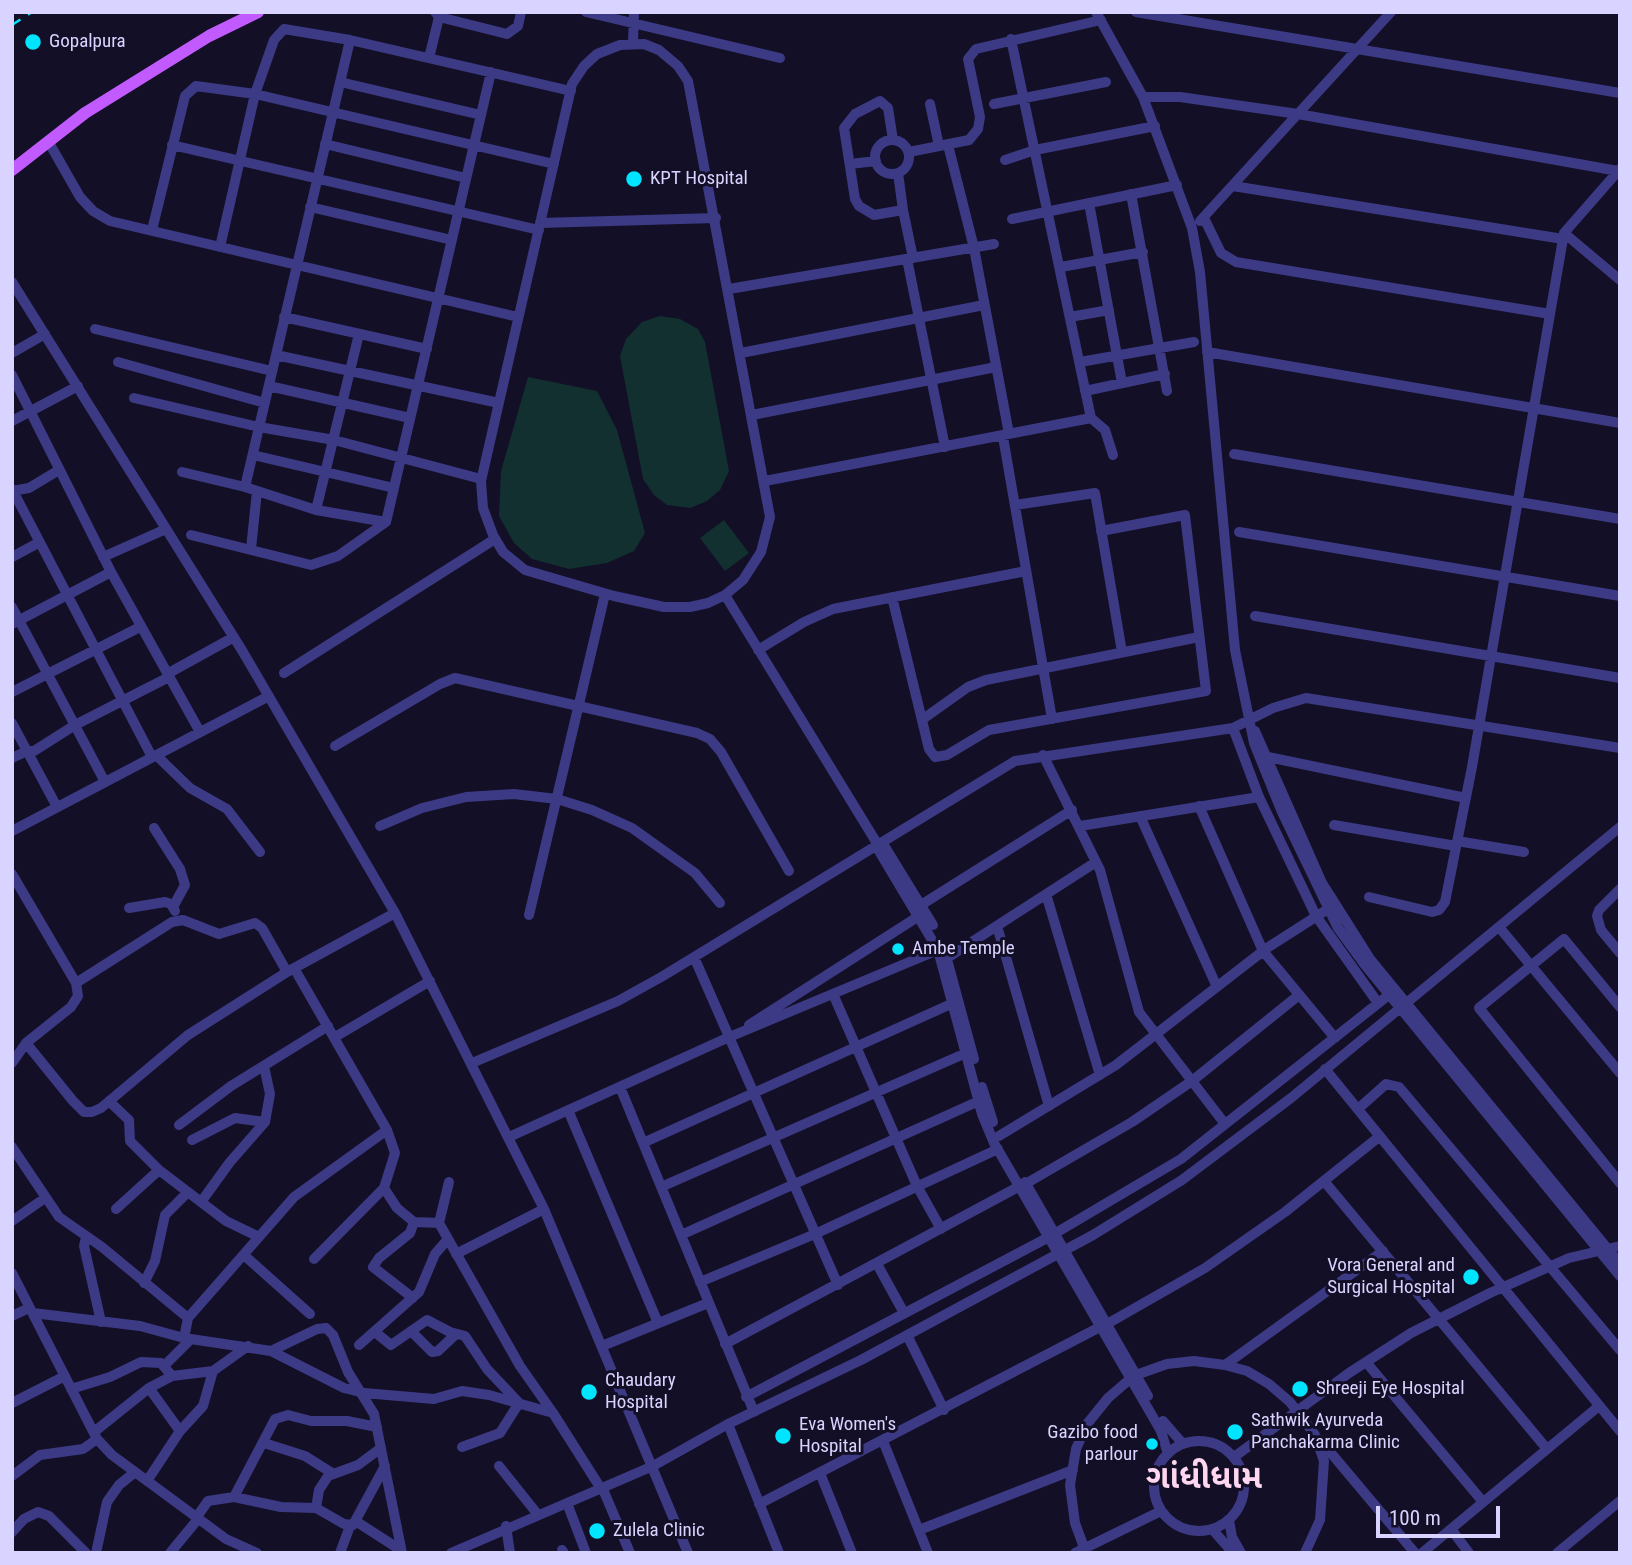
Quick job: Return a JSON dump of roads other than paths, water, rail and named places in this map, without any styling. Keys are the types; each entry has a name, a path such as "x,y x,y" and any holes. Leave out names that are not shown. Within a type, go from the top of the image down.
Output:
{"main road":[{"path":"12,170 85,113 209,36 258,12"}],"street":[{"path":"429,58 437,15 507,34 518,26 520,12"},
{"path":"586,12 780,58"},
{"path":"633,44 634,12"},
{"path":"1136,12 1620,93"},
{"path":"1192,228 1391,12"},
{"path":"909,152 969,140 978,129 980,117 969,55 976,49 1099,16 1143,97 1192,228 1200,272 1235,650 1249,722 1282,812 1328,909 1345,937 1603,1250 1620,1276"},
{"path":"220,247 256,94 274,40 284,29 350,40 571,91"},
{"path":"1011,39 1050,211 1091,418 1105,430 1113,455"},
{"path":"245,487 350,40"},
{"path":"633,44 644,44 659,50 678,66 688,81 716,218 770,517 761,552 743,580 725,595 708,603 664,607 605,594 525,570 503,552 483,508 481,479 571,91 584,66 597,54 620,45 633,44"},
{"path":"191,535 311,565 324,563 386,522 491,72"},
{"path":"340,82 481,116"},
{"path":"994,104 1106,82"},
{"path":"152,230 185,96 193,87 256,94 554,164"},
{"path":"1143,97 1180,97 1298,114 1619,170 1564,236 1480,724 1444,902 1439,909 1432,912 1369,897"},
{"path":"893,140 888,108 880,101 855,114 844,128 855,199 859,206 874,215 903,210"},
{"path":"930,104 974,248 996,367 1015,505 1052,719"},
{"path":"1005,160 1035,150 1155,126"},
{"path":"893,140 905,145 909,152 904,170 898,173 880,169 876,161 880,145 893,140"},
{"path":"48,141 80,197 93,211 110,221 519,317"},
{"path":"325,144 466,178"},
{"path":"172,145 459,212 539,226 716,218"},
{"path":"850,164 876,161"},
{"path":"898,173 919,318 945,447"},
{"path":"1012,219 1177,185"},
{"path":"1233,186 1564,236 1620,280"},
{"path":"1131,194 1167,391"},
{"path":"1089,203 1122,383"},
{"path":"310,207 452,240"},
{"path":"1204,218 1221,253 1236,262 1550,314"},
{"path":"729,289 993,244"},
{"path":"1061,267 1143,252"},
{"path":"12,282 234,637 395,914 544,1209 654,1462 688,1553"},
{"path":"741,353 984,305"},
{"path":"1070,317 1109,310"},
{"path":"284,317 427,349"},
{"path":"95,329 272,370"},
{"path":"12,354 45,334"},
{"path":"316,510 328,472 359,334"},
{"path":"1080,362 1194,342"},
{"path":"1207,352 1620,423"},
{"path":"276,355 499,403"},
{"path":"118,362 265,403"},
{"path":"752,415 996,367"},
{"path":"1085,391 1165,374"},
{"path":"12,375 103,557 200,732"},
{"path":"12,421 78,386"},
{"path":"269,386 411,418"},
{"path":"134,398 259,427 334,440 481,479"},
{"path":"765,481 1091,418"},
{"path":"1234,454 1620,519"},
{"path":"253,455 394,488"},
{"path":"59,470 29,488 13,490 38,543 154,756 190,788 226,809 260,852"},
{"path":"182,472 245,487 316,510 386,522"},
{"path":"251,549 257,491"},
{"path":"1015,505 1093,492 1122,652"},
{"path":"892,597 931,754 939,758 989,730 1206,691 1185,515 1101,531"},
{"path":"103,557 166,528"},
{"path":"1239,532 1620,596"},
{"path":"284,673 495,539"},
{"path":"12,556 38,543"},
{"path":"758,650 804,622 834,609 1026,571"},
{"path":"16,622 111,572"},
{"path":"529,915 605,594"},
{"path":"725,595 920,910 938,950 979,1101 998,1149 1023,1185"},
{"path":"12,607 16,622 47,673 105,782"},
{"path":"1255,616 1620,678"},
{"path":"12,692 140,627"},
{"path":"12,758 27,751 34,751 75,725 234,637"},
{"path":"923,719 968,687 1043,667 1199,637"},
{"path":"335,746 440,684 455,678 710,739 721,752 789,872"},
{"path":"12,831 268,695"},
{"path":"472,1063 618,1000 694,957 985,776 1015,761 1233,727 1249,722 1273,708 1306,698 1620,748"},
{"path":"1249,722 1268,757 1322,883 1392,993"},
{"path":"12,723 57,807"},
{"path":"1233,727 1259,797 1316,916 1378,1003"},
{"path":"1043,755 1096,862 1114,916 1139,1012 1225,1124"},
{"path":"1268,757 1466,798"},
{"path":"380,826 422,808 466,797 514,794 557,799 592,810 653,842 695,873 720,903"},
{"path":"1080,826 1259,797"},
{"path":"1199,806 1263,951 1335,1038"},
{"path":"727,1038 1072,810"},
{"path":"1140,816 1217,987"},
{"path":"1334,825 1524,852"},
{"path":"451,1553 535,1511 654,1462 907,1335 1061,1252 1182,1180 1325,1069 1620,827"},
{"path":"154,828 180,870 185,885 173,907"},
{"path":"947,958 1096,862"},
{"path":"12,874 76,983 78,996 71,1007 26,1043 13,1060"},
{"path":"1620,889 1599,910 1597,916 1601,930 1620,953"},
{"path":"1046,894 1100,1075"},
{"path":"129,908 164,901 173,907 180,920 219,934 254,923 262,928 328,1027 387,1130 395,1153 384,1188 314,1259"},
{"path":"999,1136 1100,1075 1263,951 1328,909"},
{"path":"920,910 934,926 947,958 989,1113 1023,1185 1133,1377 1168,1430 1182,1444"},
{"path":"26,1043 84,1112 101,1108 188,1035 291,970 395,914"},
{"path":"76,983 142,939 180,920"},
{"path":"997,926 1049,1106"},
{"path":"1499,926 1620,1073"},
{"path":"1619,1180 1479,1008 1564,939 1620,1007"},
{"path":"509,1137 727,1038 938,950"},
{"path":"694,957 727,1038 755,1092 772,1138 838,1285"},
{"path":"334,1037 430,981"},
{"path":"746,1397 1052,1235 1181,1158 1392,993"},
{"path":"833,994 858,1045 917,1186 941,1229"},
{"path":"725,1344 1023,1185 1132,1122 1192,1081 1299,995"},
{"path":"645,1142 951,1004"},
{"path":"179,1125 264,1066 328,1027"},
{"path":"661,1187 966,1053"},
{"path":"201,1202 230,1161 265,1122 270,1094 264,1066"},
{"path":"1325,1069 1620,1431"},
{"path":"1358,1109 1386,1084 1399,1087 1620,1350"},
{"path":"620,1087 645,1142 754,1412"},
{"path":"109,1101 128,1120 130,1141 159,1170 226,1221 257,1236"},
{"path":"681,1235 979,1101"},
{"path":"568,1110 658,1323"},
{"path":"192,1140 235,1118 265,1122"},
{"path":"164,1365 188,1339 188,1318 245,1256 257,1236 312,1183 387,1130"},
{"path":"759,1504 1103,1326 1205,1268 1324,1181 1380,1136"},
{"path":"12,1147 59,1217 102,1247 188,1318"},
{"path":"700,1282 815,1234 998,1149"},
{"path":"116,1209 159,1170"},
{"path":"1324,1181 1547,1449"},
{"path":"449,1182 439,1223 520,1366 600,1485 630,1553"},
{"path":"384,1188 397,1208 414,1222 439,1223"},
{"path":"144,1283 155,1261 165,1215 188,1192"},
{"path":"12,1221 46,1198"},
{"path":"456,1254 544,1209"},
{"path":"413,1298 373,1268 379,1258 410,1233 414,1222"},
{"path":"86,1237 84,1246 101,1322"},
{"path":"359,1345 419,1292 435,1254 448,1239"},
{"path":"1234,1457 1366,1363 1439,1319 1550,1266 1620,1246"},
{"path":"1603,1250 1620,1264"},
{"path":"1225,1364 1383,1251"},
{"path":"245,1256 310,1314"},
{"path":"877,1264 904,1313"},
{"path":"12,1273 95,1435 135,1472 197,1518 226,1539 257,1553"},
{"path":"602,1346 708,1303"},
{"path":"12,1316 31,1310 140,1326 188,1339 271,1351 344,1388 434,1399 462,1391 553,1413"},
{"path":"375,1332 391,1345 427,1320 468,1337 487,1369 519,1404"},
{"path":"271,1351 326,1328 333,1335 359,1391 373,1414 386,1466 400,1551"},
{"path":"411,1331 432,1352 438,1351 456,1334"},
{"path":"907,1335 944,1410"},
{"path":"12,1476 40,1455 83,1449 95,1435 149,1388 172,1376 213,1371 248,1346"},
{"path":"1161,1511 1084,1552 1075,1523 1070,1485 1076,1449 1087,1424 1108,1398 1133,1377 1167,1364 1194,1361 1225,1364 1247,1371 1269,1384 1297,1411 1415,1553"},
{"path":"71,1389 110,1377 133,1364 153,1362 164,1365 172,1376"},
{"path":"1366,1363 1483,1502"},
{"path":"147,1481 180,1432 203,1406 213,1371"},
{"path":"12,1404 65,1376"},
{"path":"1133,1377 1161,1431 1168,1454"},
{"path":"149,1388 180,1432"},
{"path":"462,1447 500,1433 519,1404"},
{"path":"1422,1553 1599,1405"},
{"path":"234,1497 264,1443 270,1424 282,1416 324,1422 347,1421 377,1427"},
{"path":"728,1424 779,1553"},
{"path":"1305,1553 1320,1520 1324,1485 1324,1461 1315,1434"},
{"path":"883,1441 928,1553"},
{"path":"1208,1442 1234,1457 1244,1478 1244,1495 1229,1520 1212,1529 1190,1530 1177,1525 1161,1511 1155,1496 1155,1477 1168,1454 1182,1444 1208,1442"},
{"path":"264,1443 305,1456 332,1473"},
{"path":"316,1507 319,1490 332,1473 358,1465 381,1448"},
{"path":"340,1553 386,1466"},
{"path":"499,1466 535,1511"},
{"path":"919,1530 1073,1470"},
{"path":"96,1553 107,1502 119,1485 135,1472"},
{"path":"820,1473 852,1553"},
{"path":"439,1553 567,1503 600,1485"},
{"path":"170,1553 208,1501 234,1497 281,1507 316,1507 354,1524 400,1551"},
{"path":"1557,1553 1620,1501"},
{"path":"567,1503 586,1553"},
{"path":"12,1532 31,1514 44,1513 86,1553"},
{"path":"1229,1520 1232,1538 1241,1553"},
{"path":"506,1526 510,1553"},
{"path":"1212,1529 1233,1553"},
{"path":"1451,1529 1469,1553"}],"railway":[{"path":"12,25 32,12"}],"place":[{"name":"Gopalpura","path":"33,42"},
{"name":"KPT Hospital","path":"634,179"},
{"name":"Ambe Temple","path":"898,949"},
{"name":"Vora General and Surgical Hospital","path":"1471,1277"},
{"name":"Shreeji Eye Hospital","path":"1300,1389"},
{"name":"Chaudary Hospital","path":"589,1392"},
{"name":"Sathwik Ayurveda Panchakarma Clinic","path":"1235,1432"},
{"name":"Eva Women's Hospital","path":"783,1436"},
{"name":"Gazibo food parlour","path":"1152,1444"},
{"name":"Zulela Clinic","path":"597,1531"}],"district":[{"name":"ગાંધીધામ","path":"1204,1480"}]}
